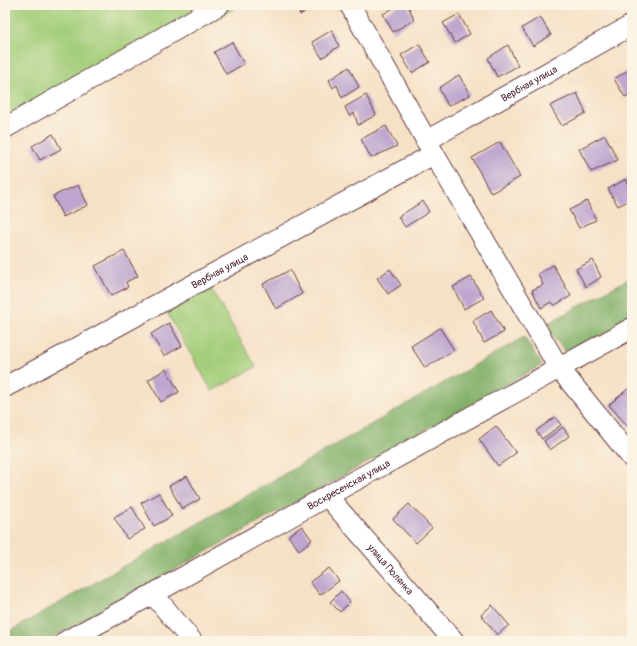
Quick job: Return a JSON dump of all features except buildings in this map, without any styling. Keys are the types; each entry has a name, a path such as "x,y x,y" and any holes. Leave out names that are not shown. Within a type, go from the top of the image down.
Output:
{"street":[{"path":"5,128 219,5"},
{"path":"350,5 430,148 559,368 632,458"},
{"name":"Вербная улица","path":"5,387 430,148 632,25"},
{"name":"Воскресенская улица","path":"66,641 632,328"},
{"name":"улица Полянка","path":"326,496 454,641"},
{"path":"153,594 192,641"}],"green space":[{"path":"5,5 240,5 5,138"},
{"path":"632,277 632,318 568,354 543,326"},
{"path":"210,287 256,367 212,391 167,313"},
{"path":"524,337 542,365 46,641 5,641 5,634"}]}
